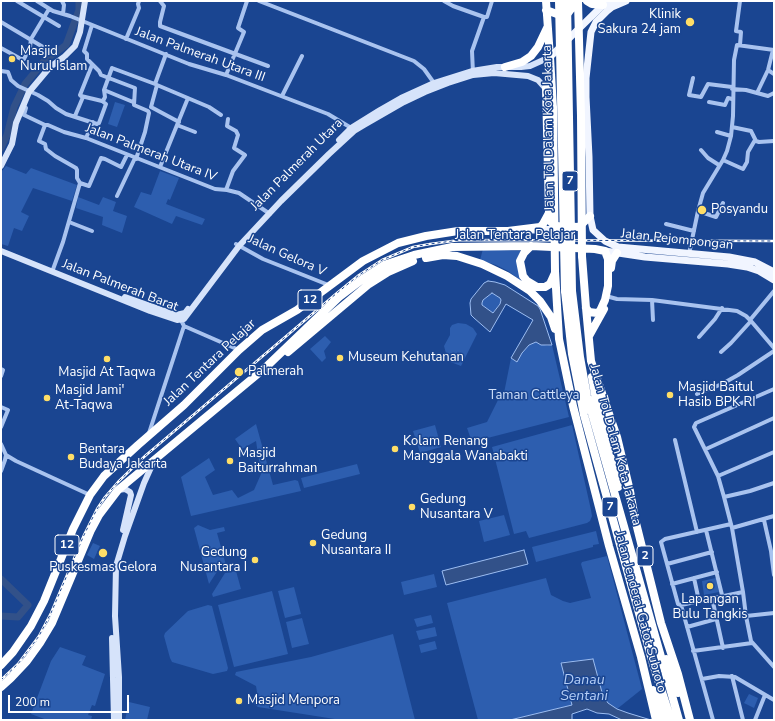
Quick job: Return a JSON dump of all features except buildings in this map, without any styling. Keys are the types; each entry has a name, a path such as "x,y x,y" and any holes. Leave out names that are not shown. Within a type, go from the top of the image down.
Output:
{"highway":[{"name":"Jalan Tol Dalam Kota Jakarta","path":"559,1 568,291 572,354 584,415 651,656 671,720"},
{"name":"Jalan Tol Dalam Kota Jakarta","path":"567,1 568,291 587,396 648,616 679,720"},
{"path":"547,4 557,14 568,13 571,9 573,1"},
{"name":"2","path":"578,1 580,74 583,90"},
{"path":"587,1 592,4 603,5"},
{"name":"Jalan Jenderal Gatot Subroto","path":"547,4 552,96 555,271 559,339 576,418 609,546 641,657 656,720"},
{"path":"505,67 522,62 531,56 542,40 548,25"},
{"path":"550,57 560,56 567,59 580,74"},
{"path":"551,75 546,88 549,213 552,223 557,226 566,227 579,227 590,216"},
{"name":"Jalan Jenderal Gatot Subroto","path":"583,90 581,116 582,256 592,360 596,377 617,438 630,491 634,519 662,623 678,674 689,720"},
{"path":"508,231 540,227 549,213"},
{"name":"Jalan Tentara Pelajar","path":"1,665 22,639 38,613 73,529 90,495 104,476 184,405 239,350 262,330 297,310 363,261 398,243 426,236 458,231 508,231"},
{"path":"531,246 524,253 520,261 523,276 537,287 544,287 550,284 555,271"},
{"name":"Jalan Tentara Pelajar","path":"1,687 11,678 40,643 52,622 98,515 118,490 265,368 339,297 364,278 384,266 452,247 531,246 595,249 605,251"},
{"path":"586,308 590,312 600,312 607,296 608,259 605,251"},
{"path":"589,336 603,312 607,296 611,264 618,253"},
{"path":"414,258 451,256 475,261 499,271 521,285 540,301 550,317 559,339"},
{"path":"592,360 592,376 596,400 629,530 632,556"},
{"path":"648,616 657,631 689,720"},
{"path":"641,657 664,720"}],"main road":[{"path":"1,166 12,144 16,123 28,91 50,67 72,50 78,38 80,20 85,1"},
{"name":"Jalan Palmerah Utara","path":"182,323 238,245 288,191 353,129 381,112 448,80 473,73 505,67 530,66 550,57 603,5 611,1"},
{"path":"593,230 590,216 589,157 583,90 586,78 591,32 596,22 612,7 626,1"},
{"name":"Jalan Palmerah Utara","path":"473,73 528,76 538,80 552,96"},
{"name":"Jalan Tentara Pelajar","path":"508,231 593,230"},
{"name":"Jalan Pejompongan","path":"593,230 605,241 618,247 729,257 760,264 774,272"},
{"name":"Jalan Palmerah Barat","path":"1,247 52,270 182,323"},
{"name":"Jalan Palmerah Barat","path":"1,251 173,314 180,315 185,313"},
{"name":"Jalan Pejompongan","path":"605,251 747,267 759,271 774,280"},
{"name":"Jalan Palmerah Utara","path":"185,313 201,295"},
{"path":"119,720 119,677 114,616 116,566 144,483 154,461"},
{"path":"114,720 111,619 112,583 114,566 132,498 132,495 128,490 118,490"}],"street":[{"path":"17,1 59,26"},
{"name":"Jalan Palmerah Utara III","path":"37,1 49,9 74,17 190,64 226,75 328,114 353,129"},
{"path":"62,1 64,5 63,14"},
{"path":"126,39 139,8 139,1"},
{"path":"160,1 164,6 160,26 268,66"},
{"path":"226,75 244,32 238,28 247,1"},
{"path":"259,1 269,3 414,61 424,69 435,85"},
{"path":"444,1 453,6 484,17"},
{"path":"473,73 472,51 484,17 487,17 492,1"},
{"path":"689,254 703,193 727,151 732,127 732,88 735,54 737,45 740,45 741,32 736,31 740,1"},
{"path":"1,48 24,59 30,48 31,40 49,9"},
{"path":"1,22 43,47"},
{"path":"92,25 84,51 87,54 87,58 100,75 135,88 133,102"},
{"path":"740,45 774,50 768,70 757,93"},
{"path":"1,71 8,72 11,80 18,86 48,101 66,114 97,124 99,123 106,106 103,101 104,90 113,68 154,84 166,54"},
{"path":"282,96 302,56"},
{"path":"92,65 80,94 84,97 103,101"},
{"path":"768,70 774,74"},
{"path":"693,78 689,95 701,97 708,84 746,90 768,96 774,92"},
{"path":"195,132 151,107 157,85 209,107 221,114"},
{"path":"104,90 133,102 135,106 148,111 149,113 145,132 135,158 117,196"},
{"path":"75,116 84,97"},
{"path":"160,167 188,98"},
{"path":"709,102 725,105 728,98 732,99"},
{"name":"Jalan Palmerah Utara IV","path":"23,105 26,108 24,115 45,125 86,138 215,189 239,193 268,212"},
{"path":"226,190 234,169 246,155 234,148 238,135 236,131 227,126 228,119"},
{"path":"86,138 93,122"},
{"path":"45,125 39,140 45,144 46,148 55,156 76,168 76,178 80,183 89,186 101,158 121,167 127,155"},
{"path":"732,127 751,131 756,140 762,143 774,141"},
{"path":"717,132 730,136"},
{"path":"723,160 743,169 747,162 748,152 756,140"},
{"path":"701,150 708,158 719,165"},
{"path":"52,270 69,222 80,183"},
{"path":"698,211 716,217 723,203"},
{"path":"69,222 92,231"},
{"path":"666,224 694,231"},
{"name":"Jalan Gelora V","path":"238,245 263,259 331,286"},
{"path":"721,352 751,321 774,292"},
{"path":"607,296 623,299 652,300 722,308 737,311 751,321 774,349 738,375 697,394"},
{"path":"652,300 653,320"},
{"path":"699,337 715,319 722,308"},
{"path":"148,436 182,323 239,350"},
{"path":"1,369 3,371 1,376"},
{"path":"774,389 696,423 694,426 718,476 724,497 731,526 752,643 774,667"},
{"path":"1,407 8,410 1,426"},
{"path":"706,449 774,418"},
{"path":"675,440 697,532"},
{"path":"1,444 6,455 16,461 90,495"},
{"path":"718,476 774,452"},
{"path":"1,470 3,460 6,455"},
{"path":"724,497 750,491 774,483"},
{"path":"713,720 681,605 677,604 662,540 706,530 764,520 774,516"},
{"path":"764,520 772,551 774,573"},
{"path":"706,530 722,595"},
{"path":"667,564 712,552"},
{"path":"672,584 717,572"},
{"path":"694,578 699,601"},
{"path":"681,605 722,595 743,592"},
{"path":"712,598 723,648"},
{"path":"746,616 774,613"},
{"path":"687,627 716,619"},
{"path":"693,651 752,643"},
{"path":"702,679 719,676 732,676 739,678 774,700"},
{"path":"732,676 743,720"},
{"path":"755,720 765,695"}],"green space":[{"path":"115,102 125,105 117,127 108,124"},
{"path":"6,166 26,174 31,168 77,185 72,201 33,188 21,212 29,216 22,231 14,228 8,246 1,244 1,172"},
{"path":"160,171 179,178 170,200 168,199 166,204 205,219 202,225 176,216 172,224 134,207 141,192 151,195"},
{"path":"78,197 99,205 103,197 116,202 113,211 127,216 122,233 102,225 103,217 76,208"},
{"path":"483,249 521,251 520,280 508,271 496,265 480,260"},
{"path":"492,293 501,300 493,313 482,305 483,300"},
{"path":"458,323 466,324 473,328 477,334 461,366 448,361 444,346 450,335 450,328 452,325"},
{"path":"325,336 331,342 324,351 326,358 322,362 310,349"},
{"name":"Taman Cattleya","path":"536,342 547,346 552,345 569,417 472,442 467,428 487,422 498,400 504,393 511,358 517,361 529,345"},
{"path":"256,424 273,485 295,480 298,481 301,491 191,516 181,477 209,458 215,470 205,477 213,495 232,490 238,498 254,490 261,474 256,441 242,449 235,439"},
{"path":"435,425 441,447 420,453 413,431"},
{"path":"572,425 591,510 592,516 590,521 529,538 526,531 514,534 492,447"},
{"path":"357,464 360,474 304,488 301,478"},
{"path":"504,515 510,535 484,542 479,521"},
{"path":"198,525 210,530 224,527 225,531 217,533 226,565 220,567 209,584 194,528"},
{"path":"596,531 599,544 593,545 593,547 536,562 532,547"},
{"path":"93,543 100,546 94,559 87,555"},
{"path":"607,556 642,689 617,709 608,703 603,696 593,659 562,662 572,705 510,720 478,720 447,603 546,578 551,595 563,601 570,603 591,598 581,564 582,562"},
{"path":"236,571 241,589 213,597 212,594 225,573"},
{"path":"434,574 437,587 404,595 401,582"},
{"name":"Lapangan Bulu Tangkis","path":"716,578 719,592 704,595 702,581"},
{"path":"294,587 301,614 285,618 278,591"},
{"path":"272,591 288,654 234,667 218,605"},
{"path":"208,605 212,606 228,668 227,671 213,674 172,662 164,636 165,633 188,611"},
{"path":"431,615 433,623 417,627 414,619"},
{"path":"302,618 309,644 292,648 286,622"},
{"path":"435,627 437,636 419,640 416,631"},
{"path":"393,634 415,720 341,720 258,707 254,704 257,692 256,686 235,675 236,672 311,657"},
{"path":"435,641 437,649 421,653 419,645"},
{"path":"60,647 86,656 82,665 105,674 95,706 92,705 88,715 92,716 91,720 47,720 31,714 51,661"},
{"path":"749,694 758,698 754,708 744,703"},
{"path":"129,702 150,707 147,720 125,720"}],"water":[{"path":"488,281 505,285 538,306 552,345 541,345 536,342 529,345 517,362 511,358 533,320 506,304 490,332 471,315 471,299 484,283","holes":["492,293 500,298 500,304 493,313 482,305 483,300"]},
{"path":"524,550 528,564 446,585 442,571"},
{"name":"Danau Sentani","path":"593,659 603,696 608,703 617,709 651,720 622,720 609,714 597,713 587,709 572,714 572,720 510,720 572,705 561,663"}],"waterway":[{"path":"1,148 7,135 14,107 25,84 45,60 66,45 79,10 79,1"},
{"path":"1,579 28,605 18,617 1,616"}],"railway":[{"path":"1,680 18,664 39,636 51,613 84,535 97,509 118,482 145,456 337,293 359,275 382,260 413,247 460,240 774,241"}],"place":[{"name":"Klinik Sakura 24 jam","path":"690,22"},
{"name":"Masjid Nurul Islam","path":"12,59"},
{"name":"Posyandu","path":"702,210"},
{"name":"Museum Kehutanan","path":"340,358"},
{"name":"Masjid At Taqwa","path":"107,359"},
{"name":"Palmerah","path":"239,372"},
{"name":"Masjid Baitul Hasib BPK RI","path":"670,395"},
{"name":"Masjid Jami' At-Taqwa","path":"47,398"},
{"name":"Kolam Renang Manggala Wanabakti","path":"395,449"},
{"name":"Bentara Budaya Jakarta","path":"71,457"},
{"name":"Masjid Baiturrahman","path":"230,461"},
{"name":"Gedung Nusantara V","path":"412,507"},
{"name":"Gedung Nusantara II","path":"313,543"},
{"name":"Puskesmas Gelora","path":"103,553"},
{"name":"Gedung Nusantara I","path":"255,560"},
{"name":"Lapangan Bulu Tangkis","path":"710,586"},
{"name":"Masjid Menpora","path":"239,701"}]}
